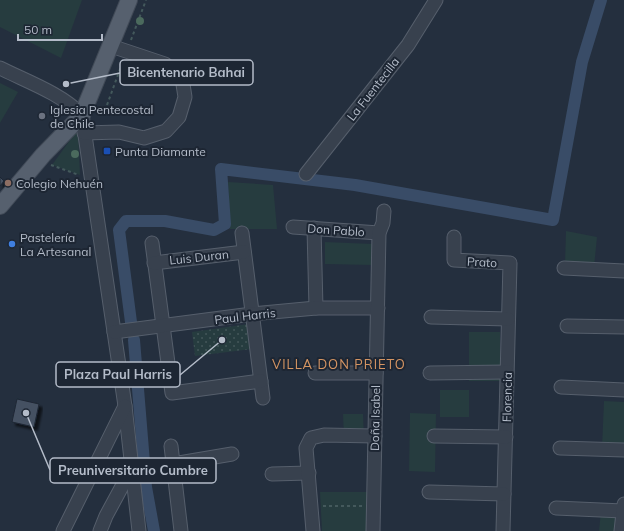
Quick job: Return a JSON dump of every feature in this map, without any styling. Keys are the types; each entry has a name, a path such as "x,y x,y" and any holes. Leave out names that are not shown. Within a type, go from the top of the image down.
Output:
{"main road":[{"path":"0,206 42,155 82,115 129,0"}],"street":[{"name":"La Fuentecilla","path":"306,174 408,45 436,0"},
{"path":"84,133 119,132 144,138 166,131 179,117 185,97 182,78 165,64 111,46"},
{"path":"0,68 60,98 82,115 125,406 140,531"},
{"name":"Doña Isabel","path":"373,531 379,233 383,223 384,211"},
{"name":"Don Pablo","path":"293,226 379,233"},
{"path":"314,228 316,308"},
{"path":"242,233 263,398"},
{"name":"Prato","path":"454,237 454,260 510,263"},
{"path":"152,243 172,393 261,381"},
{"name":"Luis Duran","path":"154,263 244,252"},
{"name":"Florencia","path":"503,531 510,263"},
{"path":"564,268 624,271"},
{"name":"Paul Harris","path":"114,332 252,314 316,308 378,308"},
{"path":"431,317 508,319"},
{"path":"567,326 624,327"},
{"path":"430,373 507,372"},
{"path":"315,373 376,374"},
{"path":"561,387 624,390"},
{"path":"63,531 125,406"},
{"path":"313,531 306,448 311,438 324,435 375,436"},
{"path":"434,436 506,437"},
{"path":"171,446 181,531"},
{"path":"560,448 624,450"},
{"path":"173,464 232,454"},
{"path":"100,531 106,516 133,466"},
{"path":"272,474 309,473"},
{"path":"429,492 504,494"},
{"path":"556,508 624,508 621,531"}],"path":[{"path":"42,155 52,166 91,180"},
{"path":"312,506 373,506"}],"green space":[{"path":"0,0 82,0 61,58 0,27"},
{"path":"0,83 18,92 0,123"},
{"path":"78,129 80,175 52,165"},
{"path":"228,182 273,185 277,229 230,229"},
{"path":"566,231 597,237 594,267 565,264"},
{"path":"325,242 373,244 373,265 325,264"},
{"path":"249,324 252,349 195,356 192,332"},
{"path":"469,332 500,332 500,381 469,381"},
{"path":"440,390 469,390 469,417 440,417"},
{"path":"604,401 624,402 624,448 602,448"},
{"path":"410,413 436,414 435,472 409,471"},
{"path":"343,414 363,414 364,438 344,437"},
{"path":"320,492 367,492 368,531 322,531"},
{"path":"601,511 616,511 615,531 599,531"}],"building":[{"path":"0,177 4,181 0,186"},
{"path":"17,399 39,404 34,427 12,422"}],"waterway":[{"path":"131,322 119,230 126,221 165,221 214,230 225,224 221,169 355,185 553,220 582,62 601,0"},
{"path":"134,340 146,487 154,531"}],"place":[{"name":"Bicentenario Bahai","path":"66,84"},
{"name":"Iglesia Pentecostal de Chile","path":"42,116"},
{"name":"Punta Diamante","path":"107,151"},
{"name":"Colegio Nehuén","path":"8,183"},
{"name":"Pastelería La Artesanal","path":"12,244"},
{"name":"Plaza Paul Harris","path":"222,340"},
{"name":"Preuniversitario Cumbre","path":"26,413"}],"district":[{"name":"VILLA DON PRIETO","path":"339,364"}]}
